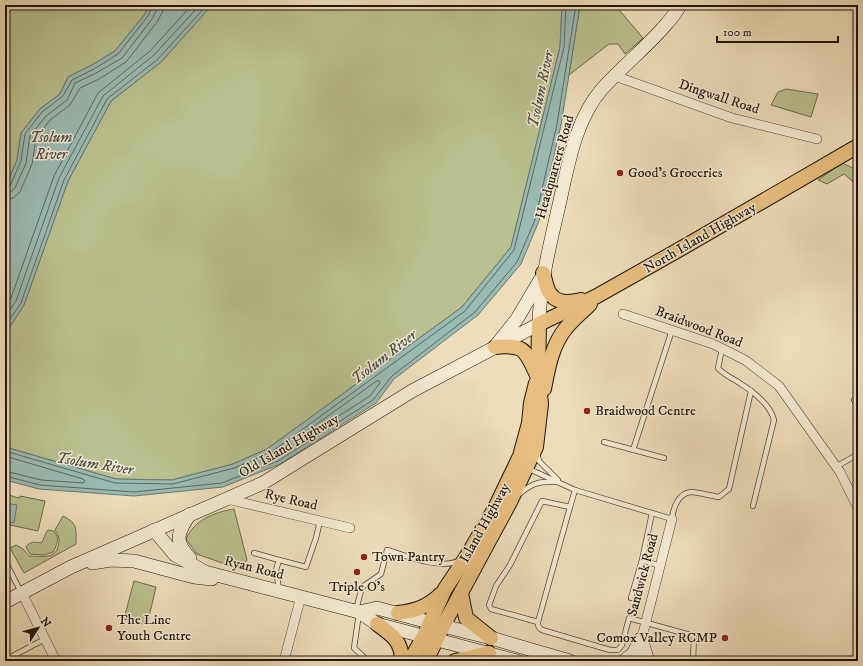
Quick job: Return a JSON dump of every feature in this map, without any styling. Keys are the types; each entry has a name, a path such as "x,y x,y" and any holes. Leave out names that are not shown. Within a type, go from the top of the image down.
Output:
{"main road":[{"name":"Headquarters Road","path":"538,324 543,273 567,170 580,126 592,103 601,90 652,41 677,12 680,5"},
{"name":"North Island Highway","path":"538,324 597,296 857,148"},
{"path":"543,273 549,292 560,302 573,302 597,296"},
{"path":"495,347 521,313 543,273"},
{"path":"541,404 550,360 558,340 565,329 597,296"},
{"name":"Old Island Highway","path":"5,602 71,567 225,498 263,483 412,391 538,324"},
{"name":"Island Highway","path":"426,661 430,638 436,624 445,589 467,556 524,462 536,448 541,404 538,377 538,324"},
{"path":"495,347 510,346 520,349 527,354 538,377"},
{"name":"Island Highway","path":"436,624 461,594 510,502 524,462 531,403 538,377"},
{"path":"190,514 179,536 179,546 188,557 205,572"},
{"name":"Ryan Road","path":"154,530 175,555 205,572 357,611 378,624 517,661"},
{"path":"71,567 111,560 134,561 194,576 279,591"},
{"path":"398,613 423,608 433,602 445,589"},
{"path":"461,594 466,618 491,638"},
{"name":"Ryan Road","path":"357,611 378,608 570,661"},
{"path":"378,624 395,637 401,646 402,661"},
{"name":"Island Highway","path":"410,661 430,638"},
{"path":"624,661 633,654 641,639"},
{"path":"641,639 648,661"},
{"path":"455,661 490,654"}],"street":[{"name":"Dingwall Road","path":"614,76 732,118 817,139"},
{"name":"Braidwood Road","path":"623,314 672,330 722,349 745,360 779,386 836,467 858,508"},
{"name":"Rye Road","path":"225,498 350,528"},
{"name":"Sandwick Road","path":"636,661 672,519"},
{"path":"22,593 56,661"},
{"path":"284,661 301,596"}],"lane":[{"path":"633,450 672,330"},
{"path":"722,349 718,368 726,376 751,391 769,408 773,414 774,420 752,506"},
{"path":"524,462 574,490 672,519 673,511 677,502 690,492 719,497 729,489 751,391"},
{"path":"854,400 858,405"},
{"path":"604,442 664,458"},
{"path":"536,448 539,461 560,483"},
{"path":"836,467 858,454"},
{"path":"510,502 526,488 538,482 560,483"},
{"path":"574,490 538,622 539,629 610,650 618,650 622,645 629,618 645,621 694,636 693,661"},
{"path":"538,622 492,609 490,608 490,603 496,586 510,565 542,501 570,507"},
{"path":"631,598 642,560 652,513"},
{"path":"254,553 306,567 320,521"},
{"path":"368,661 354,648 357,611 362,587 381,574 387,550 437,564 453,564 467,556"},
{"path":"279,560 276,570 279,591"},
{"path":"642,560 660,566"},
{"path":"5,561 22,593"},
{"path":"5,660 45,640"}],"green space":[{"path":"5,5 149,5 145,14 115,51 68,77 60,94 40,109 21,133 17,160 5,188"},
{"path":"212,5 562,5 560,47 511,247 462,307 267,449 233,464 172,480 116,479 5,447 5,334 24,305 68,181 111,101 161,62"},
{"path":"580,5 615,5 643,38 625,54 618,44 609,44 569,75"},
{"path":"786,89 818,94 811,117 771,105 778,92"},
{"path":"842,163 853,168 858,163 858,186 844,174 827,184 818,180"},
{"path":"5,494 19,498 20,496 45,501 38,531 5,524"},
{"path":"234,509 247,560 240,568 233,567 197,554 186,539 194,527 206,518 220,512"},
{"path":"63,516 74,524 76,544 24,573 10,548 16,545 23,549 29,556 52,555 59,545 59,537 55,530"},
{"path":"48,530 54,531 57,537 57,544 53,552 44,555 30,554 26,547 31,543 41,543"},
{"path":"134,581 156,587 147,625 124,619"}],"water":[{"name":"Tsolum River","path":"149,5 212,5 161,62 111,101 68,181 24,305 5,334 5,188 17,160 21,133 40,109 60,94 68,77 115,51 145,14"},
{"path":"562,5 580,5 561,125 539,221 521,264 478,315 394,379 376,403 280,464 223,487 134,496 39,489 5,480 5,447 116,479 172,480 233,464 267,449 462,307 511,247 560,47"},
{"path":"5,503 17,505 14,523 5,521"}],"place":[{"name":"Good's Groceries","path":"620,173"},
{"name":"Braidwood Centre","path":"587,411"},
{"name":"Town Pantry","path":"364,557"},
{"name":"Triple O's","path":"357,572"},
{"name":"The Linc Youth Centre","path":"109,628"},
{"name":"Comox Valley RCMP","path":"725,638"}]}
